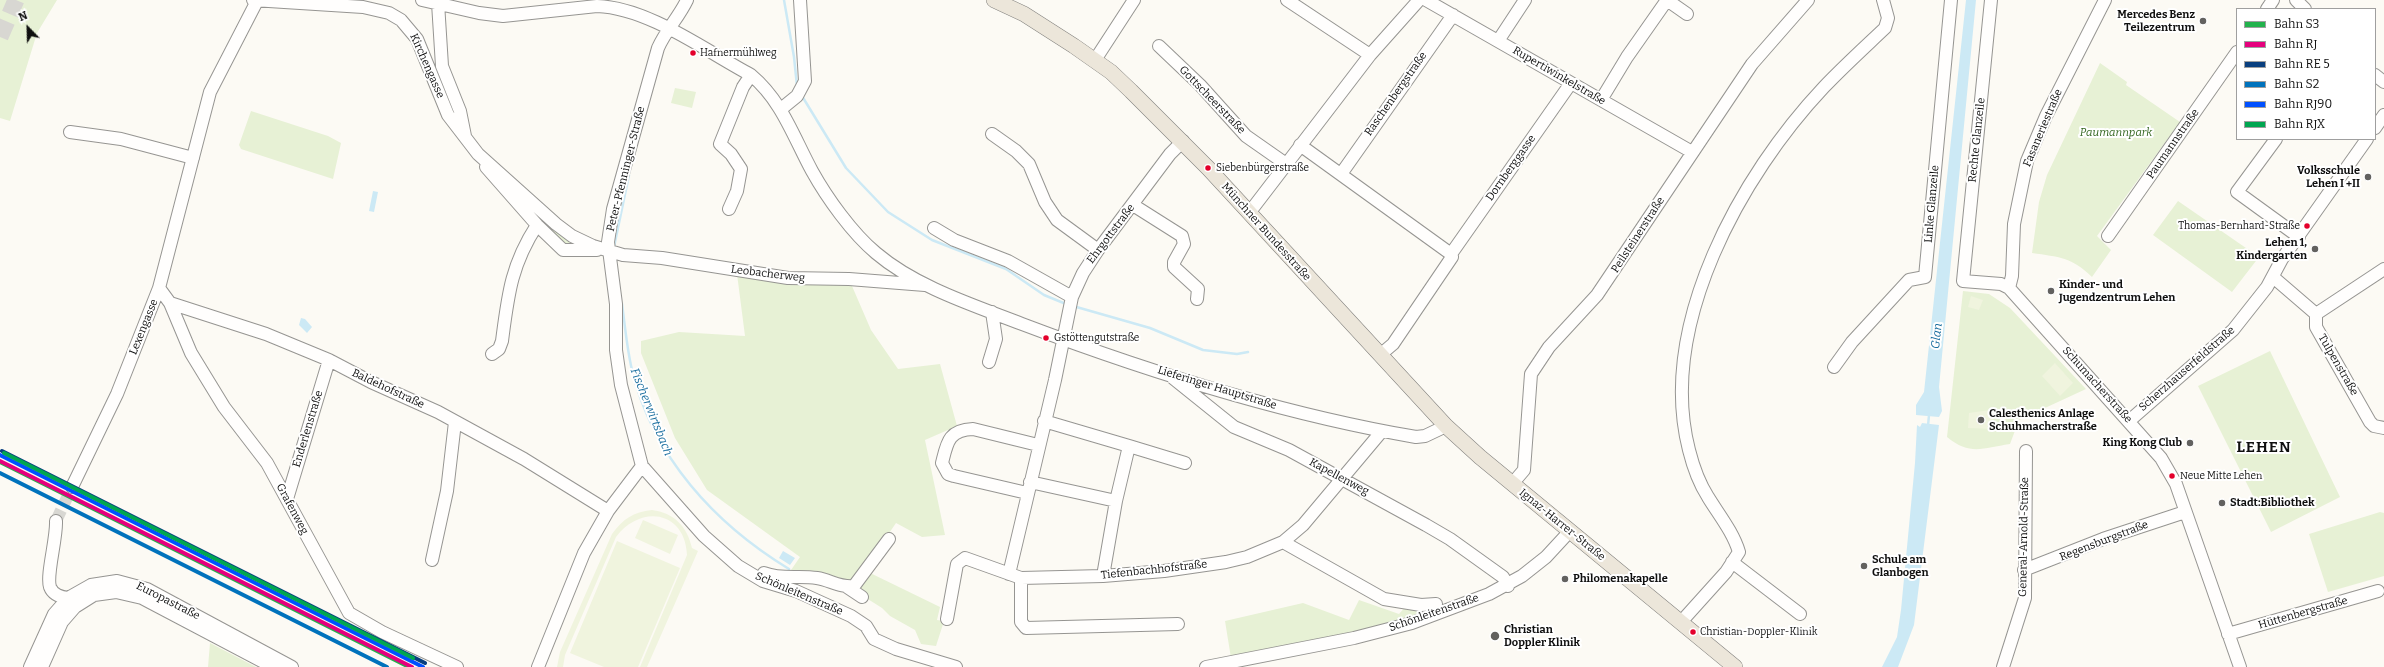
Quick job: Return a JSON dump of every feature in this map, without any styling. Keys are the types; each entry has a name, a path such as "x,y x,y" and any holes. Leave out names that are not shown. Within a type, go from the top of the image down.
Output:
{"main road":[{"name":"Münchner Bundesstraße","path":"994,0 1046,27 1111,72 1183,141 1446,426"},
{"name":"Ignaz-Harrer-Straße","path":"1446,426 1512,484 1735,667"}],"street":[{"name":"Kirchengasse","path":"258,0 363,7 389,13 401,20 417,39 448,115 478,154 491,175 562,250 604,250"},
{"name":"Lexengasse","path":"72,487 117,394 159,288 210,92 258,0"},
{"name":"Lieferinger Hauptstraße","path":"422,0 478,13 503,16 582,4 617,8 650,18 750,75 763,85 781,109 823,189 857,232 875,252 901,270 930,286 1063,340 1167,374 1322,418 1416,437 1425,436 1446,426"},
{"path":"667,28 680,15 687,0"},
{"path":"781,109 799,92 805,82 800,0"},
{"path":"1094,60 1134,0"},
{"path":"1286,0 1370,55"},
{"path":"1249,213 1370,55 1419,0"},
{"name":"Rupertiwinkelstraße","path":"1426,0 1692,152"},
{"path":"1498,41 1525,0"},
{"path":"1601,100 1627,57 1667,0 1687,14"},
{"name":"Peilsteinerstraße","path":"1512,484 1524,470 1531,382 1549,347 1592,302 1752,64 1808,0"},
{"path":"1680,622 1739,552 1736,540 1707,496 1689,450 1684,426 1682,377 1685,341 1688,328 1713,254 1740,201 1782,138 1819,93 1885,28 1888,18 1883,0"},
{"name":"Linke Glanzeile","path":"1834,367 1852,342 1909,280 1925,277 1951,0"},
{"name":"Rechte Glanzeile","path":"1991,0 1963,281 2002,284 2009,288"},
{"name":"Fasaneriestraße","path":"2009,288 2012,276 2014,224 2027,161 2046,116 2105,0"},
{"path":"2296,0 2304,8"},
{"name":"Kirchengasse","path":"438,3 442,66 460,111 465,136"},
{"name":"Raschenbergstraße","path":"1341,174 1453,16"},
{"name":"Peter-Pfenninger-Straße","path":"642,466 621,385 616,350 616,304 604,250 615,202 658,48 667,28"},
{"name":"Gottscheerstraße","path":"1159,46 1200,85 1246,136 1286,164"},
{"name":"Paumannstraße","path":"2108,236 2236,53"},
{"path":"729,209 738,191 740,169 731,154 720,144 742,87 750,75"},
{"path":"2376,76 2384,82"},
{"name":"Dornberggasse","path":"1380,356 1393,344 1452,257 1451,254 1571,83"},
{"path":"2376,127 2384,115"},
{"path":"70,132 121,139 192,158"},
{"path":"992,134 1026,161 1044,202 1057,220 1098,250"},
{"path":"2275,140 2237,192 2299,237"},
{"name":"Scherzhauserfeldstraße","path":"2129,421 2233,330 2273,277 2282,259 2366,140"},
{"name":"Ehrgottstraße","path":"1063,340 1071,302 1083,273 1098,250 1132,207 1170,154 1183,141"},
{"path":"1300,145 1451,254"},
{"name":"Kirchengasse","path":"478,154 572,236 604,250"},
{"path":"1132,207 1180,234 1184,242 1174,268 1198,289 1197,299"},
{"path":"492,354 500,349 513,270 526,242 537,225"},
{"path":"934,228 954,240 1008,260 1071,302"},
{"name":"Leobacherweg","path":"604,250 796,279 849,279 930,286"},
{"path":"2273,277 2316,314 2384,269"},
{"path":"159,288 170,303"},
{"name":"Schumacherstraße","path":"2009,288 2129,421 2161,458 2172,476 2191,525 2240,667"},
{"name":"Baldehofstraße","path":"170,303 266,334 329,360 455,422 529,462 608,511"},
{"name":"Grafenweg","path":"170,303 191,353 215,394 267,463 349,613 382,632 457,667"},
{"path":"989,362 996,339 992,312"},
{"name":"Tulpenstraße","path":"2316,314 2316,327 2370,422 2374,426 2384,428"},
{"path":"1009,574 1063,340"},
{"name":"Enderlenstraße","path":"287,498 329,360"},
{"name":"Kapellenweg","path":"1167,374 1234,427 1289,450 1450,539 1503,577 1508,586"},
{"path":"1044,421 1185,463"},
{"path":"432,560 447,491 455,422"},
{"path":"1038,444 973,429 964,429 954,432 948,442 942,463 948,474 1116,501"},
{"name":"Tiefenbachhofstraße","path":"947,619 957,564 965,558 1021,578 1103,576 1226,562 1261,552 1283,542 1303,525 1382,431"},
{"path":"1103,576 1116,501 1129,446"},
{"name":"General-Arnold-Straße","path":"2003,667 2025,598 2026,451"},
{"path":"538,667 580,563 608,511 642,466"},
{"name":"Schönleitenstraße","path":"642,466 704,536 728,558 763,581 796,591 861,622 866,626 874,639 896,649 956,667"},
{"name":"Regensburgstraße","path":"2024,570 2103,539 2185,512"},
{"path":"56,521 56,534 49,580 53,592 59,597 68,598"},
{"name":"Schönleitenstraße","path":"1206,667 1354,638 1412,623 1508,586 1546,557 1570,532"},
{"path":"847,587 857,583 889,539"},
{"path":"1283,542 1384,599 1421,606 1436,604"},
{"name":"Schönleitenstraße","path":"728,558 773,577 817,578 847,587 862,597"},
{"path":"1732,562 1800,614"},
{"path":"1021,578 1021,622 1026,628 1178,624"},
{"name":"Europastraße","path":"30,667 54,614 68,598 82,588 100,582 117,581 137,584 292,667"},
{"name":"Hüttenbergstraße","path":"2228,634 2378,591"},
{"name":"Europastraße","path":"42,667 62,622 75,607 94,595 116,592 142,598 273,667"}],"green space":[{"path":"0,0 57,0 37,33 10,121 0,118"},
{"name":"Paumannpark","path":"2100,63 2127,82 2126,85 2180,122 2097,236 2111,250 2092,277 2078,265 2065,259 2032,253 2039,202 2047,175"},
{"path":"675,88 696,92 692,108 671,103"},
{"path":"251,111 328,136 341,143 333,179 241,149 239,145"},
{"path":"507,181 591,249 564,245 549,232"},
{"path":"2178,201 2259,257 2232,292 2153,235"},
{"path":"737,274 852,286 871,330 898,369 940,364 957,426 925,440 945,535 922,537 896,523 864,570 940,607 937,620 944,621 936,646 921,644 915,630 890,616 882,608 863,596 789,573 800,557 707,490 675,438 641,353 641,341 679,332 745,336"},
{"path":"1963,291 1989,294 2010,308 2086,389 2019,420 2010,444 1984,449 1970,449 1955,443 1947,437"},
{"path":"1971,296 1983,300 1979,310 1968,307"},
{"path":"2270,351 2340,497 2271,532 2198,386"},
{"path":"2055,363 2073,383 2060,396 2042,376"},
{"name":"Calesthenics Anlage Schuhmacherstraße","path":"1990,410 1997,429 1968,428 1969,413"},
{"path":"652,510 667,514 678,522 687,533 692,548 698,551 647,667 640,667 687,555 684,540 679,529 670,521 660,517 649,517 637,520 626,526 616,537 565,655 563,667 557,667 560,652 612,534 624,520 629,517 639,512"},
{"path":"2380,512 2384,513 2384,576 2328,592 2309,534"},
{"path":"643,520 678,535 670,554 635,538"},
{"path":"617,541 680,568 638,667 604,667 570,653"},
{"path":"1359,600 1399,614 1406,606 1444,608 1398,624 1231,658 1225,621 1303,603 1349,620"},
{"path":"210,643 256,667 208,667"}],"water":[{"path":"1966,0 1976,0 1939,387 1942,411 1939,417 1916,415 1916,405 1924,392"},
{"path":"373,191 378,192 374,212 369,211"},
{"path":"301,318 305,319 312,327 307,333 299,325"},
{"path":"1922,423 1939,425 1914,625 1898,667 1882,667 1897,637 1901,610 1915,463 1917,425 1920,427"},
{"path":"783,551 795,558 790,565 779,558"}],"waterway":[{"path":"784,0 794,57 797,86"},
{"path":"802,96 846,168 888,212 932,240 1006,269 1044,295 1066,304"},
{"name":"Fischerwirtsbach","path":"614,247 629,175"},
{"name":"Fischerwirtsbach","path":"622,304 630,362 642,402 655,431 671,459 712,509 736,531 789,569"},
{"path":"1073,306 1150,328 1203,350 1237,354 1248,352"},
{"name":"Glan","path":"1928,426 1929,415"}],"tunnel":[{"path":"0,37 16,0"},
{"path":"56,521 72,487"}],"rail line":[{"name":"RJX","path":"4,453 413,658"},
{"name":"RJ90","path":"0,455 423,667"},
{"name":"RJ","path":"0,461 412,667"},
{"name":"S3","path":"0,462 409,667"},
{"name":"S2","path":"0,473 387,667"}],"transit line":[{"path":"2,451 425,663"}],"place":[{"name":"Mercedes Benz Teilezentrum","path":"2203,21"},
{"name":"Hafnermühlweg","path":"693,53"},
{"name":"Siebenbürgerstraße","path":"1208,168"},
{"name":"Volksschule Lehen I +II","path":"2368,177"},
{"name":"Thomas-Bernhard-Straße","path":"2307,226"},
{"name":"Lehen 1, Kindergarten","path":"2315,249"},
{"name":"Kinder- und Jugendzentrum Lehen","path":"2051,291"},
{"name":"Gstöttengutstraße","path":"1046,338"},
{"name":"Calesthenics Anlage Schuhmacherstraße","path":"1981,420"},
{"name":"King Kong Club","path":"2190,443"},
{"name":"Neue Mitte Lehen","path":"2172,476"},
{"name":"Stadt:Bibliothek","path":"2222,503"},
{"name":"Schule am Glanbogen","path":"1864,566"},
{"name":"Philomenakapelle","path":"1565,579"},
{"name":"Christian-Doppler-Klinik","path":"1693,632"},
{"name":"Christian Doppler Klinik","path":"1495,636"}],"district":[{"name":"LEHEN","path":"2264,448"}]}
